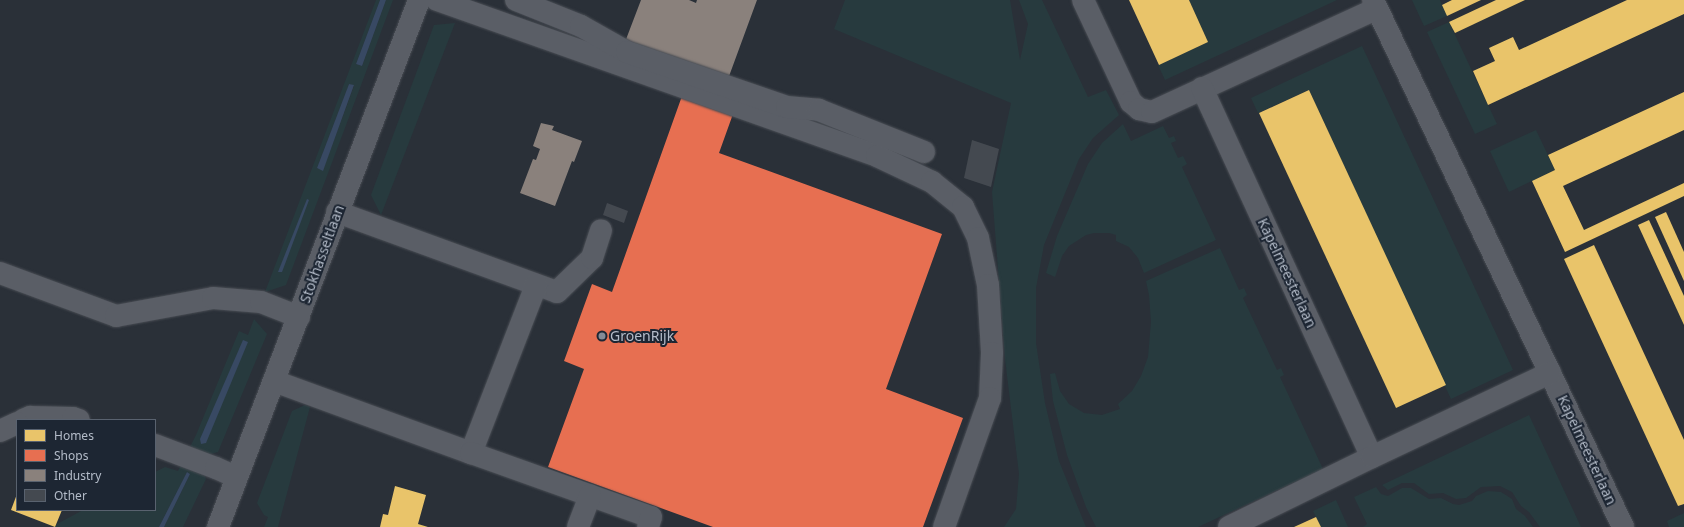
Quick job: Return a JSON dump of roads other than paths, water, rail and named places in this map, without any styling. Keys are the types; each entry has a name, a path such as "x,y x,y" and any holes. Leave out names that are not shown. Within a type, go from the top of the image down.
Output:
{"street":[{"name":"Stokhasseltlaan","path":"211,527 221,517 419,0"},
{"path":"437,0 877,156 932,182 964,207 978,238 988,285 992,353 990,398 944,527"},
{"path":"516,0 581,26 627,52 786,107 819,110 924,152"},
{"name":"Kapelmeesterlaan","path":"1083,0 1131,102 1139,109 1152,112 1374,4 1623,527"},
{"name":"Kapelmeesterlaan","path":"1202,88 1372,457"},
{"path":"337,212 557,292 592,258 601,230"},
{"path":"0,273 116,316 213,298 261,302 298,317"},
{"path":"471,453 536,285"},
{"path":"1229,527 1372,457 1550,373"},
{"path":"274,381 651,517 648,527"},
{"path":"25,419 30,417 76,419"},
{"path":"0,431 16,423"},
{"path":"156,445 236,477"},
{"path":"578,527 590,495"}],"water":[{"path":"380,0 386,0 362,66 356,64"},
{"path":"349,84 354,85 323,171 317,168"},
{"path":"307,199 309,200 282,272 278,272"},
{"path":"243,340 248,342 206,443 201,444 200,439"},
{"path":"187,472 190,474 164,527 159,527"}],"place":[{"name":"GroenRijk","path":"602,336"}]}
